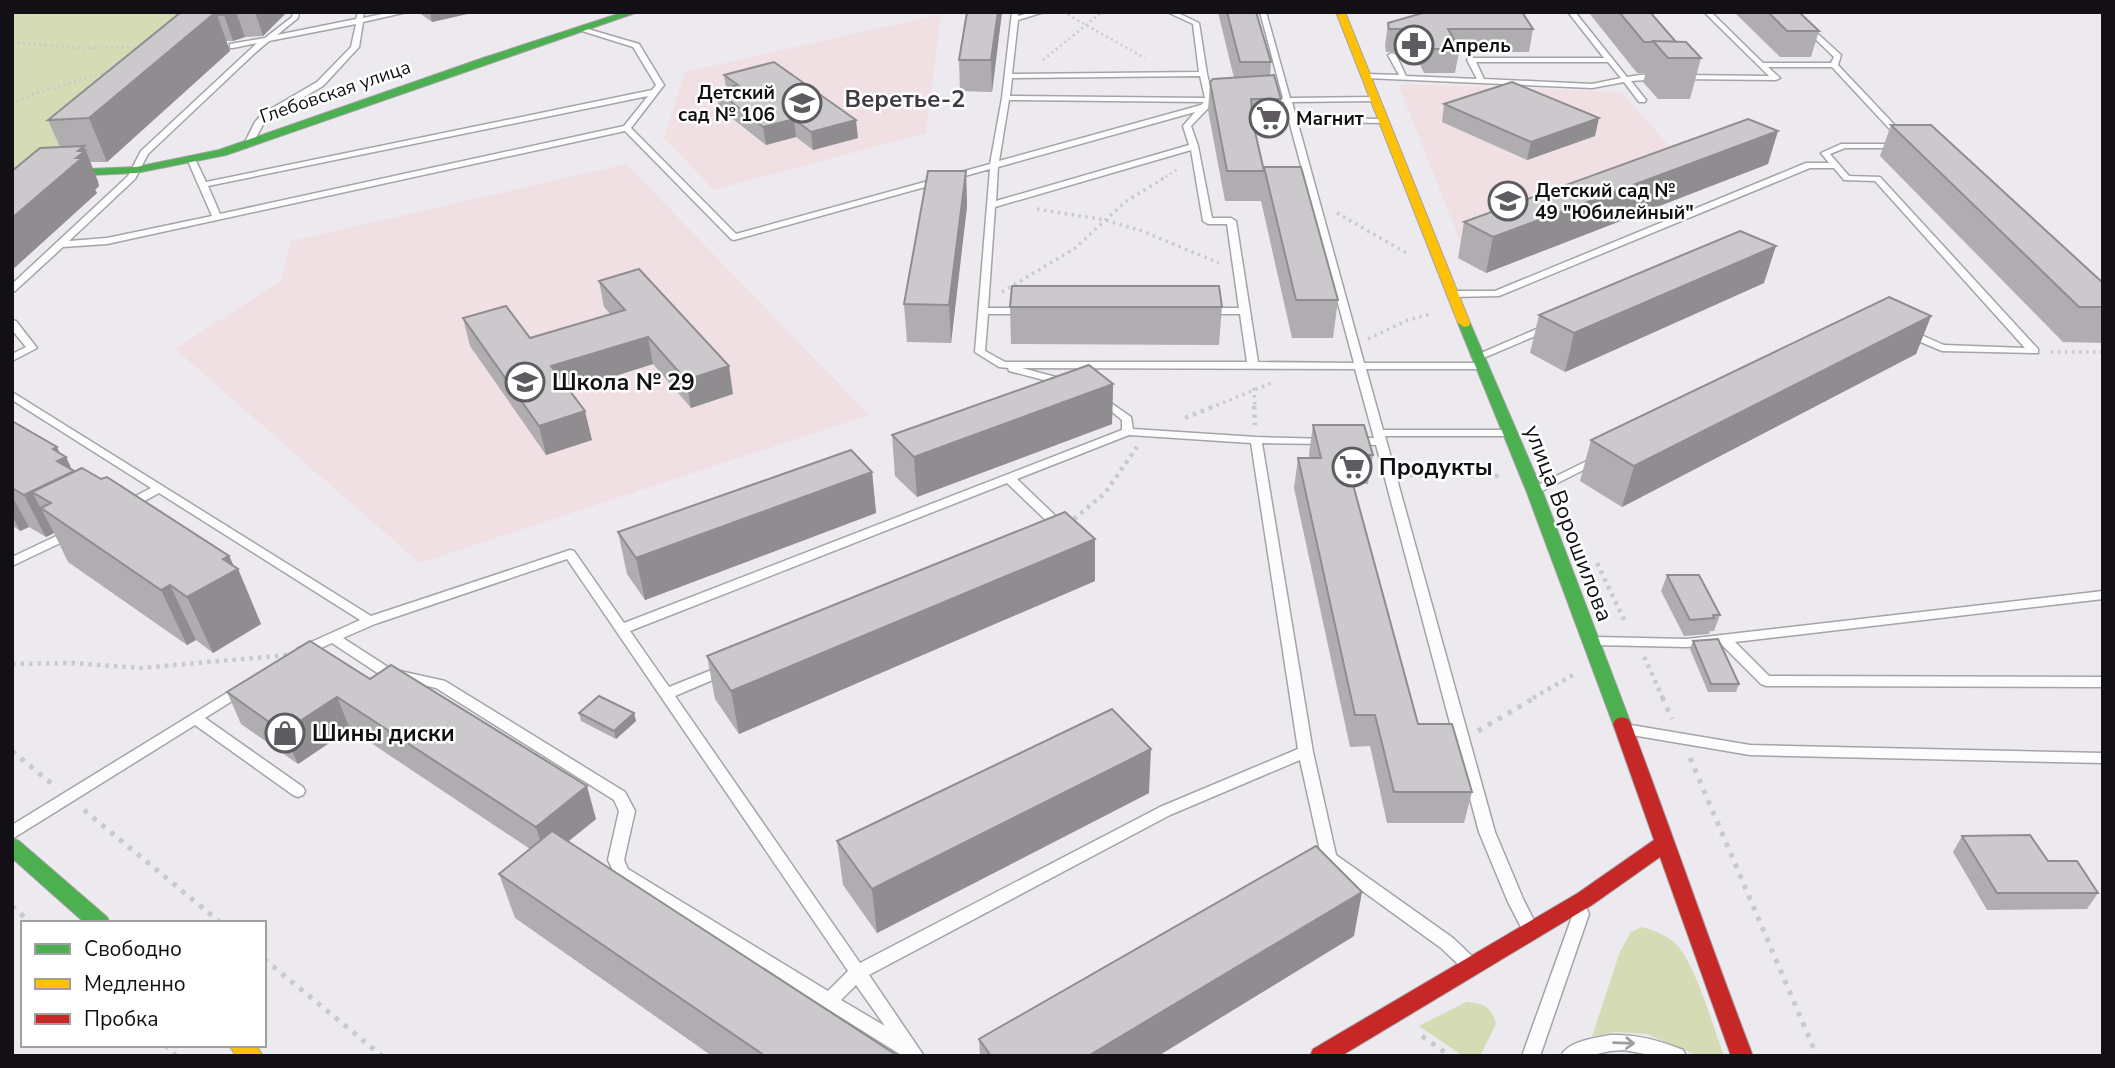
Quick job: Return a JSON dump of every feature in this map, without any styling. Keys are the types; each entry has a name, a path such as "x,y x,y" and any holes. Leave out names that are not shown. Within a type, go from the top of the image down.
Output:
{"main road":[{"name":"Глебовская улица","path":"12,193 47,170 136,170 192,161 634,12"},
{"name":"улица Ворошилова","path":"1340,12 1479,361 1531,483 1667,842 1710,974 1742,1056"},
{"path":"1321,1056 1586,899 1667,842"},
{"path":"12,846 98,921"}],"lane":[{"path":"12,289 132,177 144,153 259,46 295,18 296,12"},
{"path":"247,144 265,116 320,84 338,63 351,53 355,47 361,12"},
{"path":"233,46 404,12"},
{"path":"1041,12 1015,16 1006,98 994,166 980,352 1003,365 1039,377 1084,387 1127,419 1128,432"},
{"path":"1170,12 1196,23 1207,103 1187,126 1195,146 1208,221 1231,221 1253,366"},
{"path":"1263,12 1282,100 1317,202 1388,475 1487,832 1516,902 1532,932"},
{"path":"1571,12 1642,100"},
{"path":"1366,76 1592,86 1640,77 1776,78 1707,12"},
{"path":"1790,12 1838,57 1834,65"},
{"path":"60,244 107,241 626,128 660,85 636,46 581,29"},
{"path":"221,46 259,46"},
{"path":"1392,55 1404,78"},
{"path":"1482,82 1471,60 1611,60"},
{"path":"1761,65 1834,65 1911,146 1844,146 1825,153 1847,178 1877,179 2034,351"},
{"path":"1008,75 1203,74"},
{"path":"202,184 654,92"},
{"path":"1006,98 1207,103"},
{"path":"1282,100 1374,99"},
{"path":"626,128 734,237 1223,100"},
{"path":"1315,120 1383,121"},
{"path":"991,205 1195,146"},
{"path":"192,161 217,217"},
{"path":"1452,294 1496,293 1809,165 1836,166"},
{"path":"983,307 1037,311"},
{"path":"1195,311 1245,311"},
{"path":"1003,365 1359,366 1479,361 1565,320"},
{"path":"12,323 32,348 12,358"},
{"path":"1892,325 1942,348 2034,351"},
{"path":"12,395 370,621"},
{"path":"621,629 1128,432 1255,440 1509,433"},
{"path":"1255,440 1306,752 1329,858 1447,943 1473,967"},
{"path":"1531,483 1609,453"},
{"path":"1009,478 1062,529 1049,534"},
{"path":"116,511 160,488"},
{"path":"12,562 82,528"},
{"path":"293,657 370,621 570,554 915,1055"},
{"path":"1591,641 1687,643 2103,595"},
{"path":"332,637 387,673 440,684 621,796 627,811 616,860 622,873 915,1055"},
{"path":"1724,639 1766,681 2103,682"},
{"path":"666,694 743,662"},
{"path":"12,833 253,682"},
{"path":"195,718 298,791"},
{"path":"1624,729 1750,750 2103,758"},
{"path":"829,1001 858,972 1165,811 1306,752"},
{"path":"1305,872 1329,858"},
{"path":"1531,1056 1586,899"},
{"path":"1570,1056 1618,1041 1664,1049 1677,1056"}],"path":[{"path":"1063,12 1173,74"},
{"path":"1008,75 1024,71 1053,53 1102,12"},
{"path":"12,42 78,48 150,47"},
{"path":"12,104 33,94 116,69"},
{"path":"983,307 1074,249 1125,202 1196,158"},
{"path":"1317,202 1412,257"},
{"path":"1031,208 1105,220 1142,231 1239,272"},
{"path":"1354,346 1408,320 1435,313 1431,303"},
{"path":"2034,351 2103,352"},
{"path":"1253,366 1255,440"},
{"path":"1388,475 1531,483"},
{"path":"1591,551 1612,600 1637,642 1680,737 1817,1056"},
{"path":"12,664 72,663 141,668 293,657"},
{"path":"1462,741 1598,660"},
{"path":"12,751 219,921"},
{"path":"12,906 29,921"},
{"path":"266,960 382,1056"}],"shaded area":[{"name":"Детский сад № 106","path":"941,14 926,133 714,190 664,138 685,72"},
{"name":"Детский сад № 49 \"Юбилейный\"","path":"1398,84 1621,92 1683,161 1460,241"},
{"name":"Школа № 29","path":"626,164 869,415 420,563 175,349 281,281 291,241"}],"green space":[{"path":"12,12 218,12 30,174 12,185"},
{"path":"1642,927 1669,938 1683,954 1697,981 1724,1056 1698,1056 1647,1034 1615,1032 1592,1037 1619,954 1631,932"},
{"path":"1466,1002 1486,1007 1492,1013 1496,1024 1480,1056 1463,1056 1419,1026"}],"building":[{"path":"181,12 216,12 89,118 48,120"},
{"path":"967,12 998,12 991,60 959,60"},
{"path":"1227,12 1256,12 1271,62 1240,62"},
{"path":"1426,12 1522,12 1533,29 1448,29 1459,49 1428,49 1418,29 1389,29 1388,23"},
{"path":"1619,12 1650,12 1676,42 1644,42"},
{"path":"1768,12 1799,12 1819,31 1787,31"},
{"path":"1653,41 1686,42 1701,58 1668,58"},
{"path":"774,62 856,120 811,132 794,119 763,127 716,90 738,85 724,75"},
{"path":"1274,75 1281,99 1251,99 1253,123 1264,171 1227,171 1210,82 1213,79"},
{"path":"1512,82 1599,118 1531,142 1444,104"},
{"path":"1748,119 1778,131 1493,237 1464,222"},
{"path":"1891,125 1931,125 2103,283 2103,307 2079,307"},
{"path":"84,146 78,151 85,151 76,158 82,158 12,218 12,171 40,148"},
{"path":"1264,167 1301,167 1338,300 1296,300"},
{"path":"928,171 966,171 949,305 904,304"},
{"path":"1740,231 1776,246 1574,333 1539,315"},
{"path":"639,269 729,366 686,380 648,337 551,366 585,411 539,426 463,318 506,306 530,338 625,310 599,281"},
{"path":"1012,286 1219,286 1222,307 1010,307"},
{"path":"1889,297 1931,316 1634,466 1591,440"},
{"path":"1089,365 1113,384 914,457 892,435"},
{"path":"12,421 57,447 53,449 66,457 57,461 74,471 24,495 12,488"},
{"path":"1313,425 1364,425 1373,455 1345,455 1418,724 1452,724 1472,792 1394,792 1375,715 1355,715 1298,458 1321,458"},
{"path":"851,450 872,472 636,558 618,532"},
{"path":"82,468 101,479 107,477 229,556 223,559 238,569 187,597 170,585 161,590 41,508 51,503 32,492"},
{"path":"1065,512 1095,539 731,691 707,656"},
{"path":"1667,575 1699,575 1720,615 1690,620"},
{"path":"1718,639 1739,684 1711,684 1693,641"},
{"path":"310,641 370,679 391,665 587,786 536,827 337,697 283,732 227,692"},
{"path":"599,696 634,713 614,731 579,713"},
{"path":"1112,709 1151,749 872,889 837,841"},
{"path":"552,831 898,1056 765,1056 499,874"},
{"path":"2030,835 2048,861 2077,861 2098,893 1997,893 1962,836"},
{"path":"1316,846 1362,892 1088,1056 991,1056 979,1039"}],"traffic: fast":[{"path":"12,193 42,174 136,170 222,153 486,60 634,12"},
{"path":"1464,323 1534,490 1622,724"},
{"path":"12,846 98,921"}],"traffic: slow":[{"path":"1340,12 1464,323"},
{"path":"242,1047 252,1056"}],"traffic: jam":[{"path":"1622,724 1742,1056"},
{"path":"1321,1056 1585,899 1667,842"}],"place":[{"name":"Апрель","path":"1414,45"},
{"name":"Детский сад № 106","path":"802,103"},
{"name":"Магнит","path":"1269,118"},
{"name":"Детский сад № 49 \"Юбилейный\"","path":"1508,201"},
{"name":"Школа № 29","path":"525,382"},
{"name":"Продукты","path":"1352,467"},
{"name":"Шины диски","path":"285,733"}],"district":[{"name":"Веретье-2","path":"905,99"}]}
